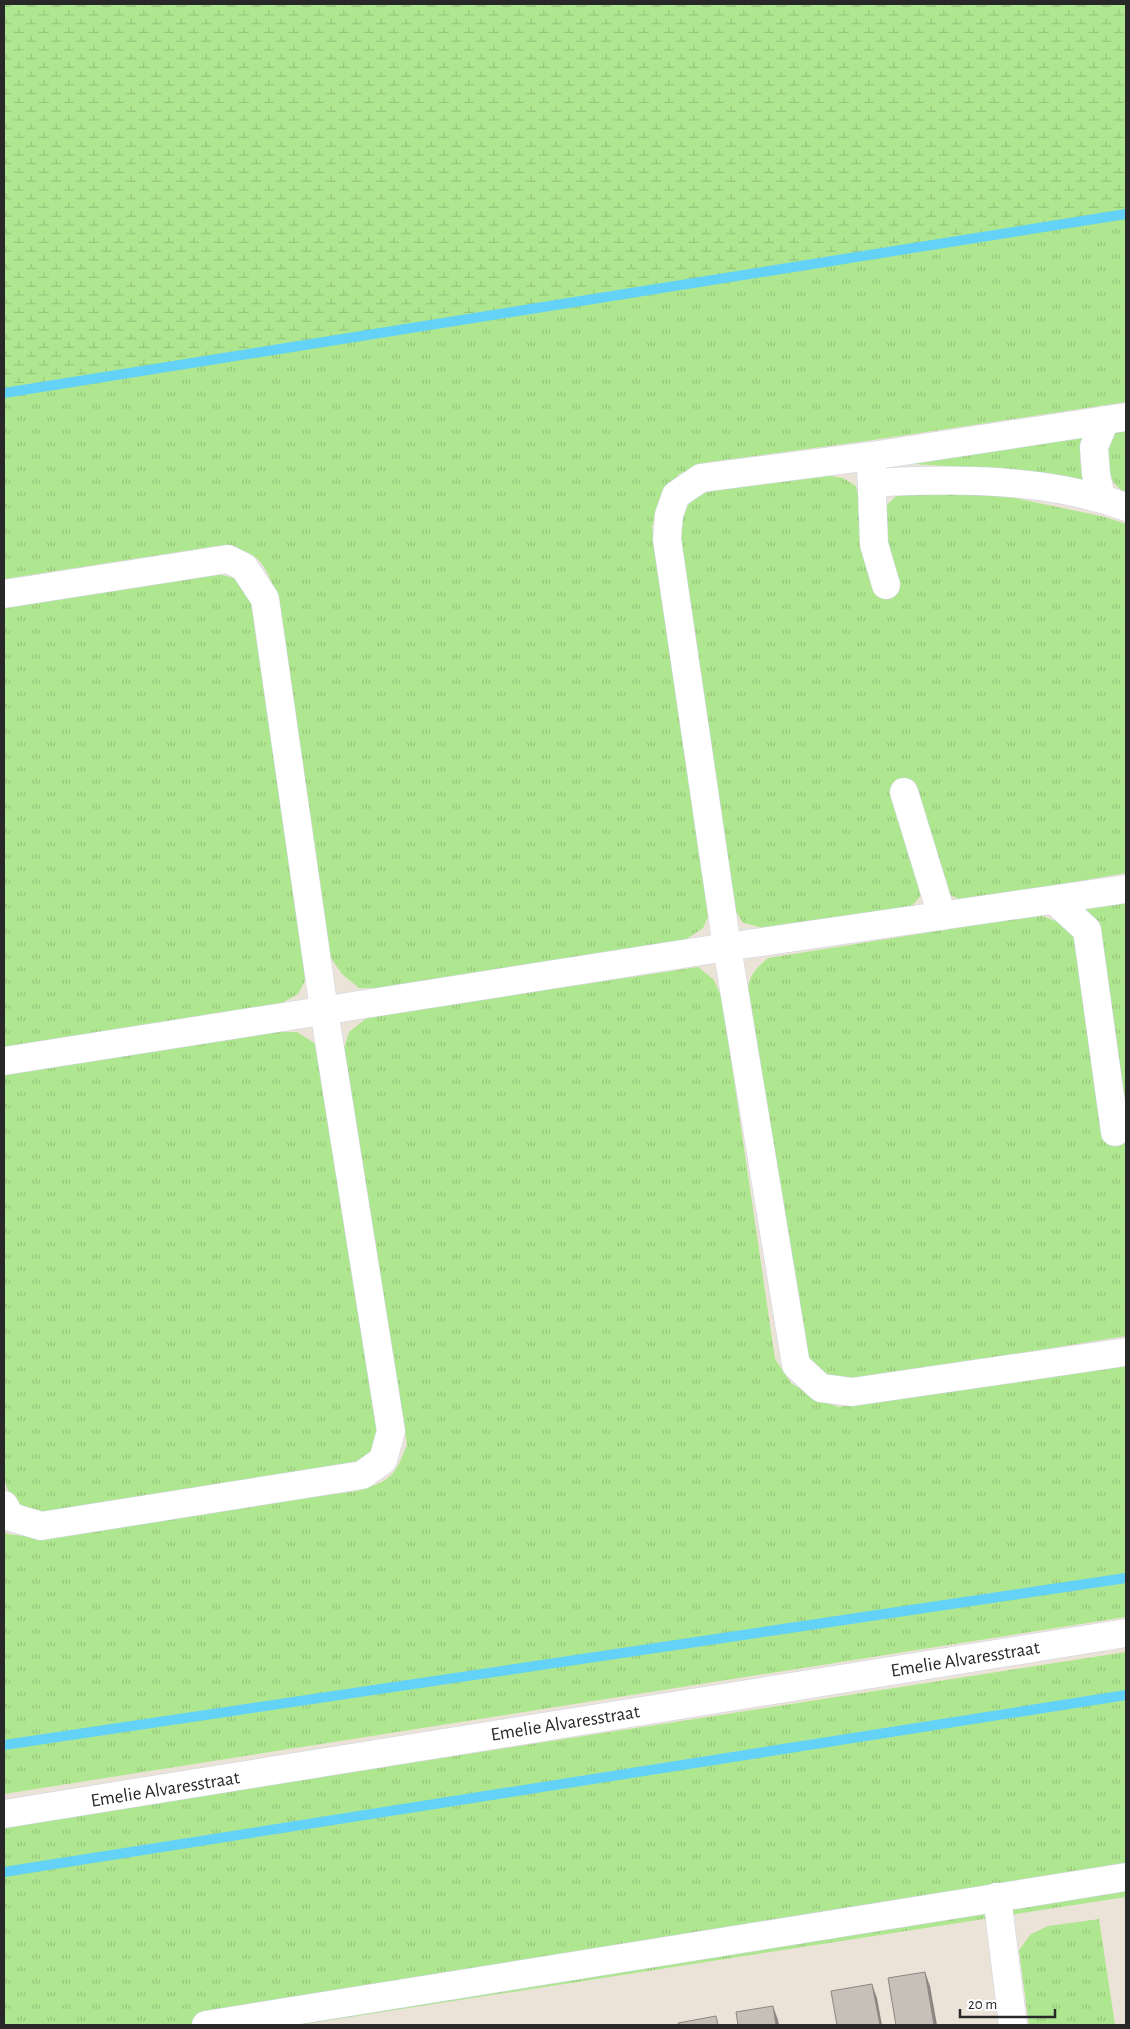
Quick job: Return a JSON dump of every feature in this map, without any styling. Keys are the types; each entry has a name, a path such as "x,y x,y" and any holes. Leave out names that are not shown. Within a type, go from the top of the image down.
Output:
{"street":[{"path":"1116,419 871,470 701,478 676,495 670,515 667,539 727,947 796,1365 821,1388 852,1392 1126,1352"},
{"path":"1114,502 1096,474 1094,447 1116,419"},
{"path":"871,470 939,479 1021,485 1114,502"},
{"path":"871,470 874,544 886,585"},
{"path":"4,594 228,559 244,567 264,599 324,1010 391,1431 383,1460 362,1475 41,1526 11,1517 4,1505"},
{"path":"904,792 942,916"},
{"path":"4,1061 727,947 1126,889"},
{"path":"1054,900 1087,930 1115,1132"},
{"name":"Emelie Alvaresstraat","path":"4,1814 1126,1632"},
{"path":"206,2025 1126,1877"},
{"path":"997,1897 1013,2025"}],"green space":[{"path":"4,4 1126,4 1126,214 4,393"},
{"path":"1126,214 1126,402 866,441 709,462 679,474 659,500 652,527 710,912 703,928 685,940 391,988 359,988 342,974 328,954 276,593 263,565 252,555 223,545 4,579 4,393"},
{"path":"1126,429 1126,495 1114,483 1104,464 1110,435"},
{"path":"1082,436 1080,458 1083,484 996,469 897,463"},
{"path":"823,475 843,478 856,486 880,597 900,590 888,557 886,506 898,494 935,492 1010,497 1105,517 1126,524 1126,873 963,901 946,893 922,894 912,906 768,929 743,923 734,908 681,540 682,516 688,505 707,492"},
{"path":"208,573 227,576 238,581 247,591 254,608 306,979 298,994 282,1003 4,1047 4,605"},
{"path":"1126,903 1126,1336 847,1381 827,1376 806,1358 748,1005 750,978 768,958 1039,915 1064,924 1079,936 1106,1143 1122,1141 1083,908"},
{"path":"698,967 714,980 722,998 775,1359 791,1383 819,1400 839,1407 1126,1363 1126,1617 4,1794 4,1531 7,1534 32,1537 357,1491 384,1481 398,1465 407,1445 342,1054 349,1032 368,1017"},
{"path":"275,1032 297,1032 316,1044 379,1430 372,1453 353,1466 35,1514 13,1498 7,1488 4,1474 4,1074"},
{"path":"1126,1652 1126,1897 299,2025 4,2025 4,1826"},
{"path":"1099,1919 1115,2025 1029,2025 1019,1950 1031,1934 1048,1926"}],"building":[{"path":"925,1972 934,2025 896,2025 888,1978"},
{"path":"872,1984 880,2025 837,2025 831,1991"},
{"path":"773,2006 776,2025 738,2025 736,2012"},
{"path":"716,2016 718,2025 679,2025 678,2023"}],"waterway":[{"path":"4,393 1126,214"},
{"path":"4,1745 1126,1578"},
{"path":"4,1872 1126,1695"}]}
